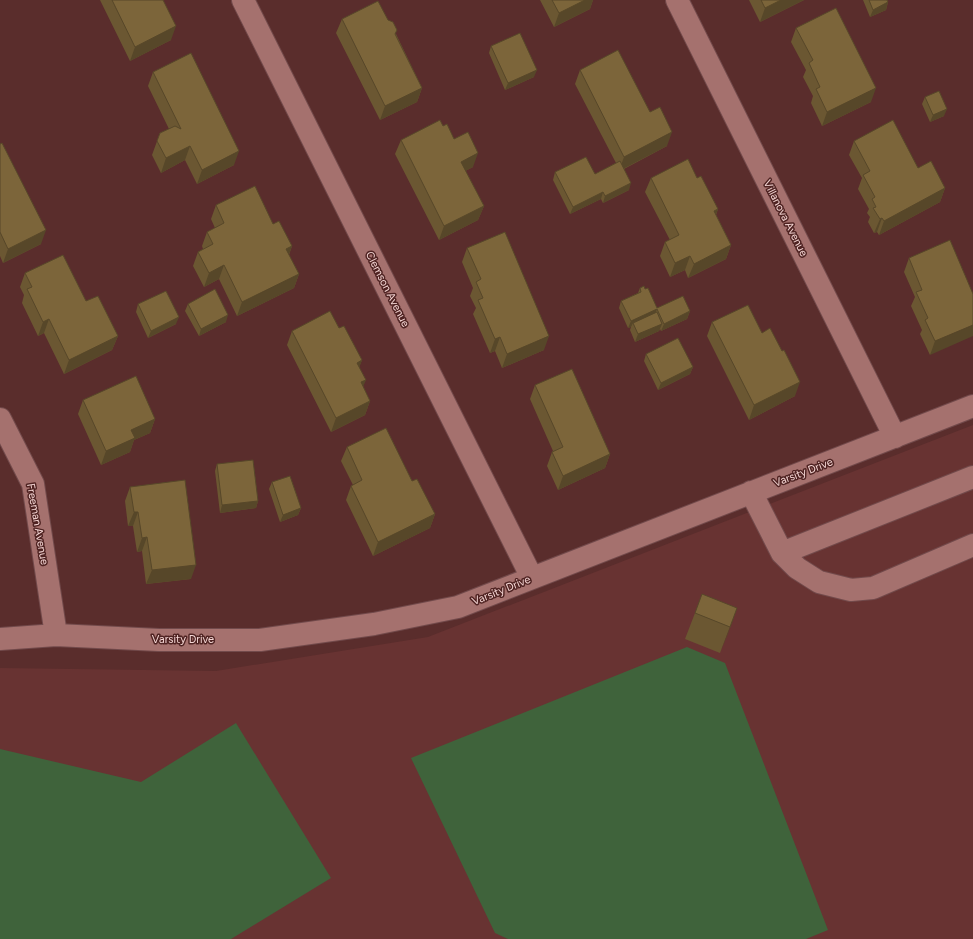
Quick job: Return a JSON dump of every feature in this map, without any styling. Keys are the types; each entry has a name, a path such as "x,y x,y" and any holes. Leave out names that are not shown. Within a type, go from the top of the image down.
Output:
{"street":[{"name":"Clemson Avenue","path":"243,0 532,578"},
{"name":"Villanova Avenue","path":"677,0 895,437"},
{"name":"Varsity Drive","path":"0,639 56,636 159,640 260,640 374,624 458,607 973,406"},
{"name":"Freeman Avenue","path":"0,419 33,484 56,636"},
{"path":"782,553 973,477"},
{"path":"752,492 782,553 797,568 819,582 851,590 873,588 973,545"}],"shaded area":[{"path":"973,425 973,939 0,939 0,668 216,671 428,637"}],"green space":[{"path":"687,647 725,663 828,930 806,939 508,939 495,933 411,758"},
{"path":"236,723 331,878 231,939 0,939 0,749 141,782"}],"building":[{"path":"112,0 163,0 176,26 135,47"},
{"path":"552,0 585,0 559,13"},
{"path":"761,0 781,0 765,8"},
{"path":"869,0 887,0 888,2 873,10"},
{"path":"378,1 388,20 393,22 397,30 395,34 422,88 385,106 342,19"},
{"path":"836,8 876,88 827,112 816,89 820,87 809,63 813,60 796,28"},
{"path":"520,33 537,70 508,83 491,46"},
{"path":"618,50 650,112 660,107 672,132 624,157 580,70"},
{"path":"191,53 239,151 202,170 190,146 166,158 157,141 160,133 175,126 181,129 153,72"},
{"path":"939,91 947,109 933,115 925,97"},
{"path":"440,120 443,126 447,124 454,139 468,132 478,153 461,162 484,206 444,226 401,140"},
{"path":"893,120 918,168 931,161 945,188 884,221 882,218 880,219 873,208 876,207 872,199 875,197 863,175 870,171 854,141"},
{"path":"2,143 46,230 8,249 0,232 0,144"},
{"path":"586,157 595,174 620,161 631,183 605,196 603,192 573,207 555,172"},
{"path":"688,159 697,178 701,176 718,209 714,211 731,245 694,264 690,256 675,263 665,242 679,235 651,178"},
{"path":"255,186 273,224 279,221 292,246 286,249 299,274 242,302 224,265 209,273 198,252 213,244 207,232 224,223 216,205"},
{"path":"505,232 549,336 507,354 500,337 495,339 478,300 483,298 476,282 481,279 467,248"},
{"path":"950,240 973,294 973,325 935,341 925,320 928,318 916,292 922,290 909,258"},
{"path":"63,255 86,301 98,296 118,336 69,360 49,319 43,322 27,289 32,287 25,273"},
{"path":"644,286 645,289 648,288 657,308 683,296 690,311 664,324 657,309 631,321 621,301 641,292 640,288"},
{"path":"215,289 228,315 201,329 188,304"},
{"path":"166,291 179,317 151,331 138,304"},
{"path":"748,305 762,333 770,328 782,351 784,350 800,382 754,405 712,322"},
{"path":"330,311 339,328 344,326 362,360 357,363 366,380 361,382 370,401 336,418 292,331"},
{"path":"657,312 662,324 638,334 633,323"},
{"path":"678,338 693,367 661,383 646,354"},
{"path":"572,369 610,454 563,476 552,452 563,447 535,385"},
{"path":"136,376 155,419 131,430 135,438 106,451 83,400"},
{"path":"386,428 412,481 417,479 435,514 378,542 351,486 362,480 347,447"},
{"path":"253,460 258,501 222,505 217,464"},
{"path":"290,476 301,508 283,515 272,482"},
{"path":"185,480 196,565 152,570 147,537 142,538 138,512 134,512 130,487"},
{"path":"702,594 737,608 730,627 695,613"}]}
